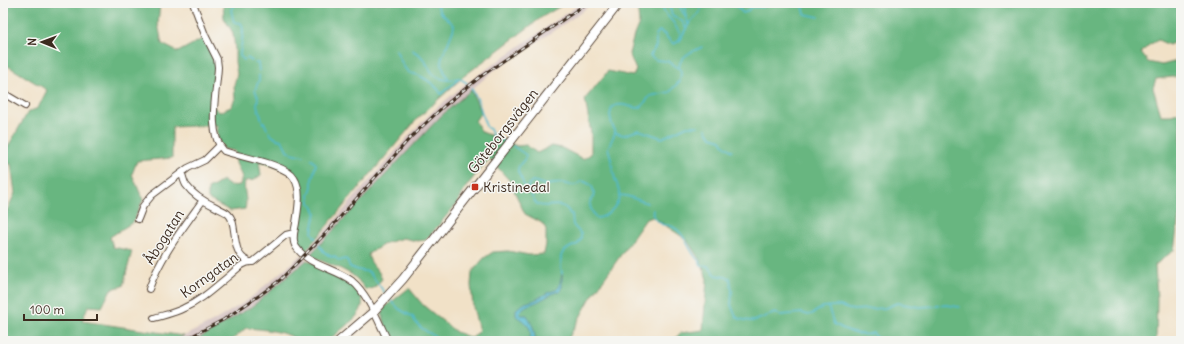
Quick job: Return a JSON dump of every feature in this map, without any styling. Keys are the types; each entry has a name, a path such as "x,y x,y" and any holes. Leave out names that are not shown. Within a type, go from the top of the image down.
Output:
{"street":[{"path":"193,3 205,35 217,59 218,67 214,131 219,146 224,151 269,164 291,174 295,180 298,193 294,243 304,256 354,282 363,294 388,341"},
{"name":"Göteborgsvägen","path":"339,341 373,312 403,279 619,3"},
{"path":"3,93 25,106"},
{"path":"138,219 143,206 152,195 182,174 188,168 205,160 219,146"},
{"path":"182,174 186,184 203,200 227,212 231,216 237,248 242,257 248,261"},
{"name":"Åbogatan","path":"149,289 173,243 203,200"},
{"name":"Korngatan","path":"154,318 178,311 195,303 239,267 248,261 253,262 286,235 294,233"}],"shaded area":[{"path":"581,3 592,3 580,13 492,72 440,117 310,255 306,253 412,132 433,111 464,85"},
{"path":"301,255 307,260 253,306 195,341 171,341 214,321 248,300"}],"green space":[{"path":"3,3 160,3 158,24 162,44 178,52 204,38 216,64 213,106 219,112 231,107 235,99 234,85 237,74 233,33 224,18 223,3 566,3 542,17 464,76 418,118 305,252 297,239 300,187 298,180 294,175 259,161 261,175 254,180 245,181 245,209 230,211 208,199 208,189 222,180 230,186 240,185 242,177 236,163 235,151 224,149 218,140 217,125 172,127 172,158 137,161 132,174 143,200 133,222 110,237 113,247 132,251 123,286 111,289 102,307 88,306 82,321 184,336 171,341 3,341 3,219 15,193 11,164 3,163 3,150 6,150 28,112 38,108 47,90 3,63"},
{"path":"637,3 1176,3 1178,9 1179,40 1169,45 1158,40 1149,45 1141,53 1148,62 1162,65 1181,60 1181,76 1156,79 1153,88 1161,115 1171,115 1181,112 1181,214 1179,216 1174,250 1155,265 1157,299 1156,341 672,341 681,333 703,330 707,279 701,262 687,240 653,217 646,219 590,299 567,341 394,341 386,327 382,313 385,307 409,288 423,305 456,332 472,338 479,331 473,307 471,285 472,272 484,258 493,252 508,251 529,255 544,254 546,229 542,223 525,214 509,180 490,159 466,187 458,202 426,240 417,241 403,238 386,243 368,254 382,279 374,288 366,290 351,274 310,255 440,117 471,90 481,112 475,121 482,132 517,146 526,145 537,153 551,146 562,148 583,159 591,154 591,133 585,99 608,71 633,76 636,70 629,54 639,23"},
{"path":"307,260 341,277 352,285 359,293 362,303 359,313 333,337 323,341 304,341 276,332 246,328 231,341 195,341 253,306"}],"water":[{"path":"562,274 562,287 560,291 526,306 520,312 520,315 527,315 533,327 536,341 529,341 530,329 516,316 516,309 525,303 556,290 559,287"}],"waterway":[{"path":"235,3 231,10 234,22 241,23 243,30 240,56 244,60 247,58 252,61"},
{"path":"436,3 440,12 454,25 453,32 442,58 442,67 449,80 459,78 467,83"},
{"path":"662,3 667,16 680,32 679,40"},
{"path":"667,3 672,15 682,21 686,28"},
{"path":"679,3 688,24"},
{"path":"685,3 687,19"},
{"path":"562,274 562,254 567,249 578,244 581,239 581,234 573,225 572,214 570,214 567,209 559,205 545,206 537,204 528,187 529,184 532,181 545,185 562,183 576,185 582,181 592,186 594,191 593,197 590,200 590,205 596,218 609,213 613,209 618,200 619,190 615,180 608,148 615,133 610,115 612,107 619,105 638,108 641,107 650,96 670,92 680,81 680,69 667,61 656,60 650,56 656,46 656,35 659,31 674,44 679,41 690,22 700,12 701,8 699,3"},
{"path":"701,8 707,3"},
{"path":"733,3 743,13 752,7 763,7 767,3"},
{"path":"797,3 803,6 805,14 819,17"},
{"path":"679,68 684,57 702,47"},
{"path":"396,50 402,64 408,72 429,81 441,94 459,79"},
{"path":"412,50 424,59 431,71 437,77 448,80"},
{"path":"255,63 258,63 259,71"},
{"path":"259,75 259,80 255,90 258,97 257,105 263,123 264,122 267,129"},
{"path":"471,88 475,93 487,128 490,129 493,137 498,137 505,142"},
{"path":"616,133 624,135 639,130 662,138 687,126 698,126"},
{"path":"706,129 711,137 721,140 724,145 732,151"},
{"path":"269,132 274,138 282,140 288,152 304,156"},
{"path":"513,146 526,155 525,159 519,166 518,173 524,186 529,190"},
{"path":"311,159 316,164 309,195 310,203 316,212 312,232 316,239"},
{"path":"619,195 627,196 647,203"},
{"path":"653,210 653,215 657,221 663,225 674,227 682,235 701,265 708,266 716,275 730,278 732,291 731,305 736,317 740,319 754,321 775,313 781,315 802,313 808,315 823,307 834,306 854,310 885,308 897,303 920,307 947,305 959,307"},
{"path":"319,245 323,251 332,257 334,256 339,261 345,259 347,260 350,267 369,272 385,293"},
{"path":"391,300 399,309 413,317 421,328 441,341"},
{"path":"828,307 834,324 848,331 859,334 864,335 873,333 880,341"}],"railway":[{"path":"182,341 223,320 280,280 327,232 410,138 444,106 480,77 587,3"}],"place":[{"name":"Kristinedal","path":"475,187"}]}
